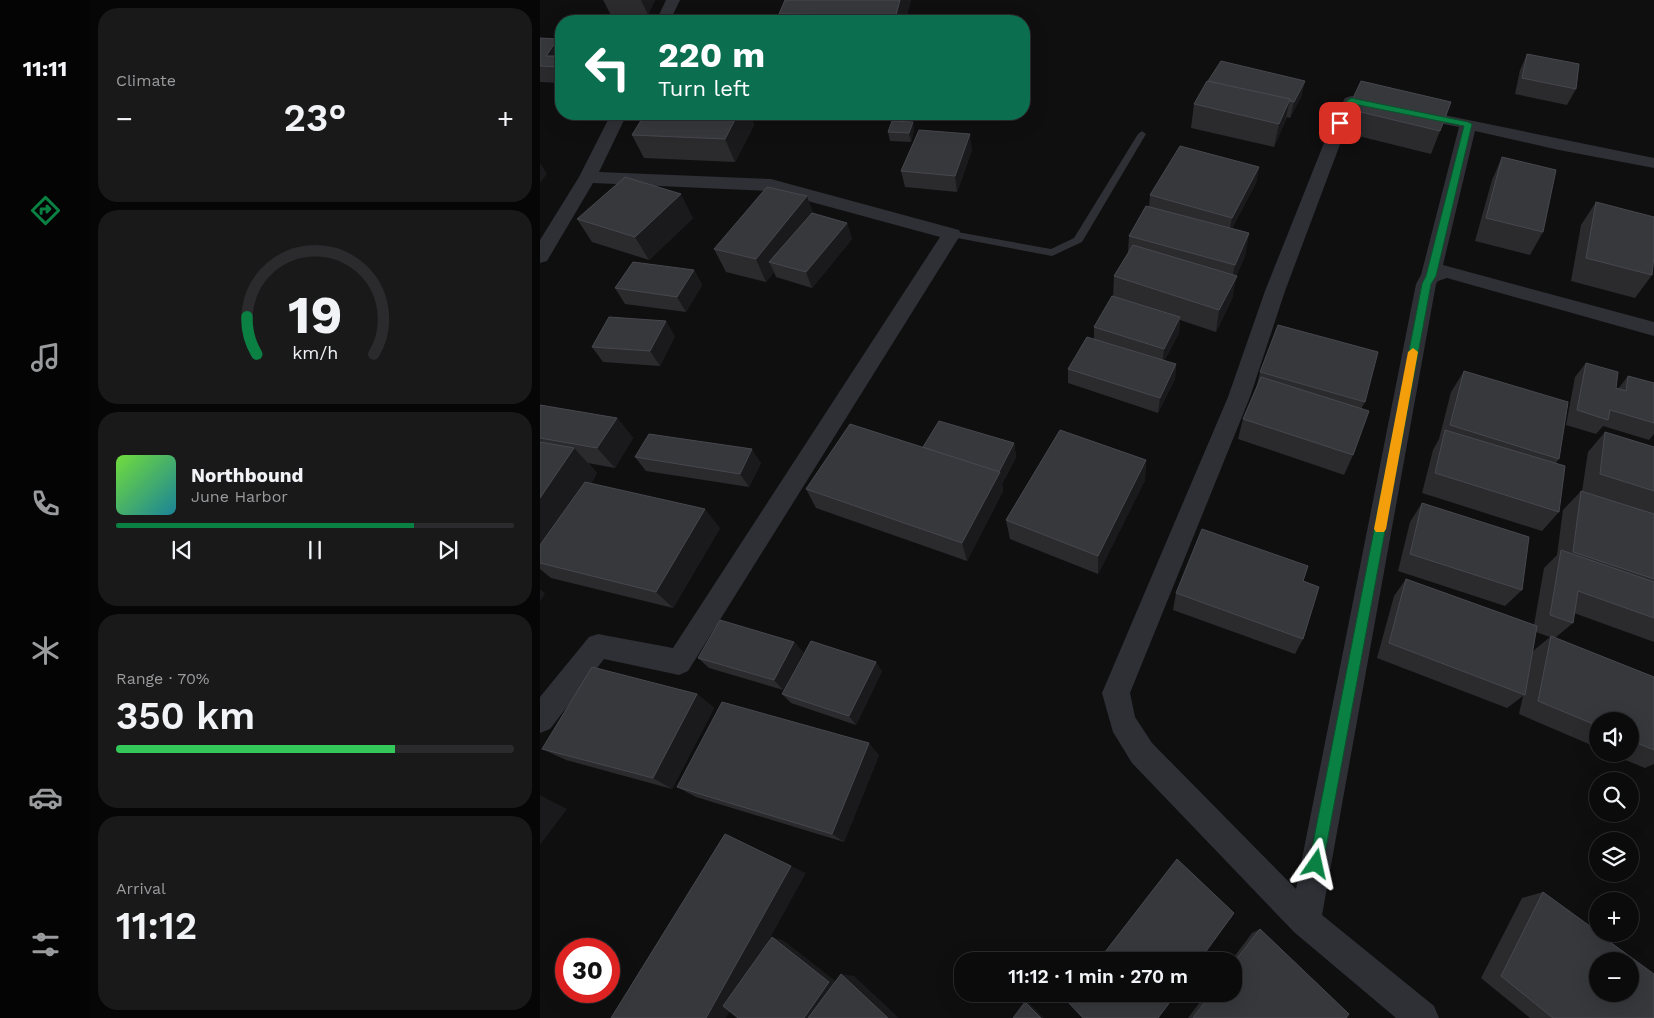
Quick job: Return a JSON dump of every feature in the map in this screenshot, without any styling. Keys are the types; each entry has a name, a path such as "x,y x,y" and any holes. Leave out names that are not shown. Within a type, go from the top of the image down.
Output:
{"street":[{"path":"666,15 673,0"},
{"path":"1422,1018 1305,921 1142,753 1123,722 1116,693 1239,397 1275,291 1340,123 1351,101 1654,163"},
{"path":"540,256 588,177 616,120"},
{"path":"1305,921 1426,284 1431,276 1468,124"},
{"path":"540,719 598,646 679,662 952,234 771,185 588,177"},
{"path":"1431,276 1446,271 1654,329"}],"lane":[{"path":"952,234 1052,253 1078,240 1142,134"}],"building":[{"path":"785,0 900,0 896,15 779,14"},
{"path":"540,38 555,39 555,43 546,56 555,56 555,67 540,66"},
{"path":"1527,54 1579,64 1576,89 1522,78"},
{"path":"1221,61 1305,81 1294,102 1290,101 1290,99 1208,81"},
{"path":"1207,81 1290,99 1279,124 1194,104"},
{"path":"1361,81 1451,102 1440,131 1348,109"},
{"path":"641,120 735,120 725,139 632,135"},
{"path":"892,121 913,122 909,133 888,132"},
{"path":"919,130 970,134 955,176 901,171"},
{"path":"1180,146 1259,167 1232,218 1150,195"},
{"path":"1502,157 1556,170 1543,232 1486,218"},
{"path":"625,177 681,194 635,237 577,219"},
{"path":"767,187 807,196 756,259 714,249"},
{"path":"1596,202 1654,217 1652,275 1586,258"},
{"path":"1146,206 1249,233 1235,265 1129,236"},
{"path":"812,213 847,223 806,272 769,262"},
{"path":"1133,245 1237,276 1219,310 1114,276"},
{"path":"633,262 694,270 677,297 615,288"},
{"path":"1112,296 1180,317 1164,349 1094,327"},
{"path":"609,317 666,321 650,351 592,347"},
{"path":"1278,325 1378,352 1365,402 1260,372"},
{"path":"1087,337 1176,364 1160,398 1068,369"},
{"path":"1586,363 1618,372 1616,388 1626,391 1628,376 1654,383 1654,423 1610,410 1608,420 1577,410"},
{"path":"1464,371 1568,402 1559,459 1450,425"},
{"path":"1261,377 1369,411 1353,455 1243,419"},
{"path":"540,405 617,418 597,448 540,438"},
{"path":"939,421 1014,443 999,472 923,447"},
{"path":"850,424 1000,472 962,543 806,489"},
{"path":"1060,430 1146,460 1098,556 1006,520"},
{"path":"1445,430 1565,466 1559,512 1435,473"},
{"path":"1605,432 1654,447 1654,491 1600,474"},
{"path":"649,434 752,449 740,474 635,457"},
{"path":"540,442 574,448 540,498"},
{"path":"585,482 705,509 656,592 540,563 540,545"},
{"path":"1581,491 1654,514 1654,579 1573,552"},
{"path":"1422,503 1529,537 1522,590 1410,554"},
{"path":"1202,529 1308,566 1303,581 1319,587 1303,639 1176,593"},
{"path":"1561,550 1654,582 1654,618 1578,591 1573,623 1550,615"},
{"path":"1406,579 1537,626 1525,695 1389,643"},
{"path":"720,620 794,642 774,680 698,658"},
{"path":"1551,636 1654,677 1654,750 1639,744 1639,712 1589,712 1589,722 1538,701"},
{"path":"811,641 876,662 849,716 782,694"},
{"path":"592,667 697,694 653,778 542,749"},
{"path":"722,702 869,743 832,834 677,787"},
{"path":"725,834 791,866 706,1018 611,1018"},
{"path":"1177,859 1234,913 1206,952 1105,952"},
{"path":"1543,892 1589,925 1589,942 1610,942 1624,952 1589,952 1589,1002 1639,1002 1639,963 1654,974 1654,1018 1553,1018 1501,976"},
{"path":"1260,929 1349,1014 1346,1018 1193,1018 1205,1002 1242,1002 1242,952"},
{"path":"772,937 829,982 804,1018 738,1018 723,1006"},
{"path":"841,974 888,1018 808,1018"},
{"path":"1025,1002 1041,1018 1013,1018"},
{"path":"1068,1002 1170,1002 1158,1018 1083,1018"}],"slow traffic":[{"path":"1380,529 1413,352"}],"route":[{"path":"1316,864 1426,284 1431,276 1468,124 1351,101 1340,123"}]}
